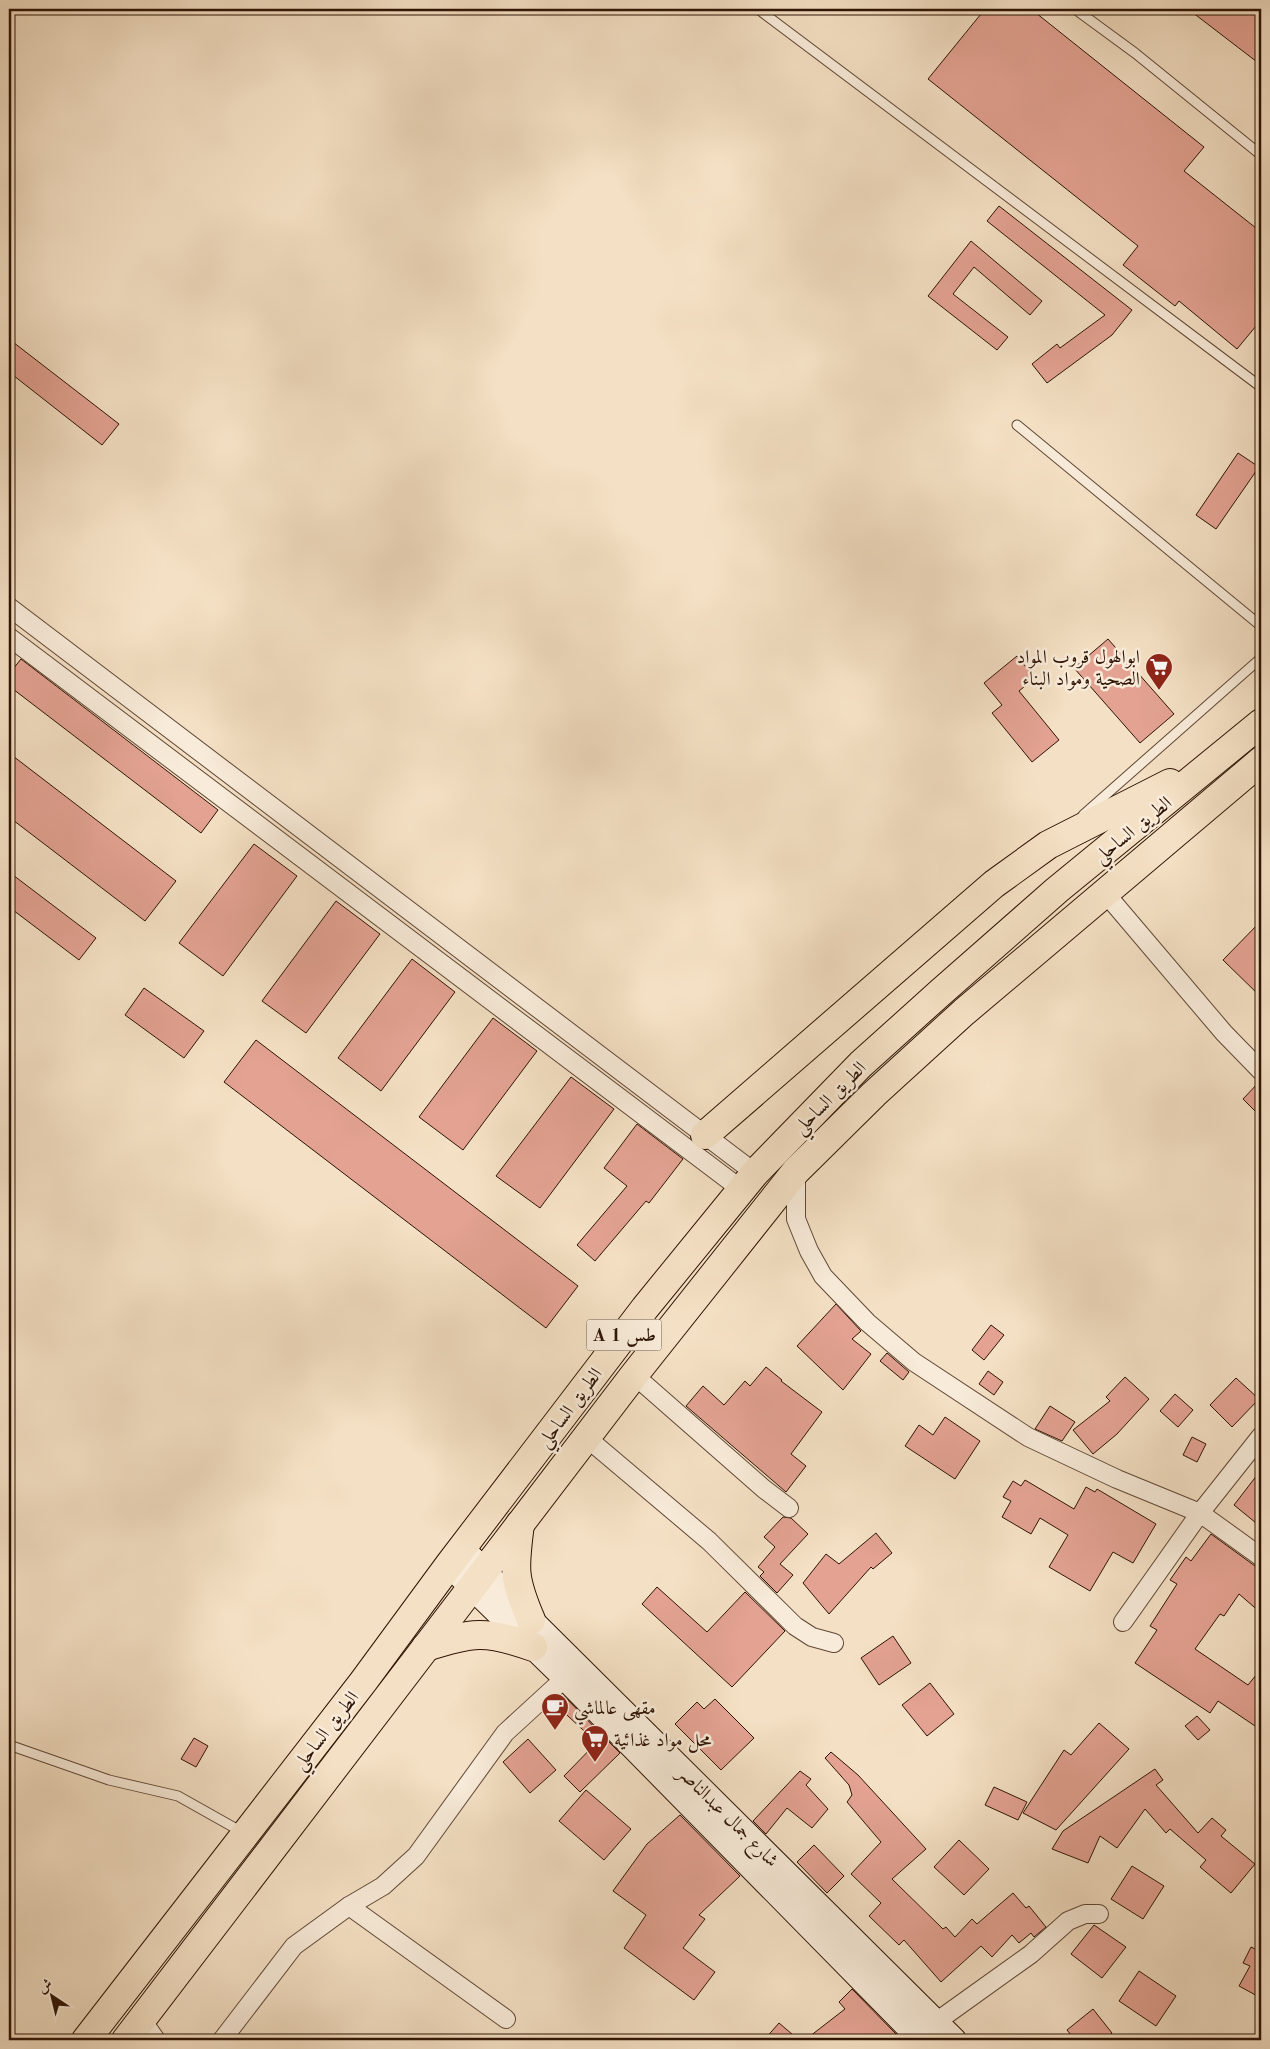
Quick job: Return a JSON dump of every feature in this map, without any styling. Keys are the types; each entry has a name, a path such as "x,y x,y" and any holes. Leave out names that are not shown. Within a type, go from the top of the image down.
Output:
{"highway":[{"name":"الطريق الساحلي","path":"86,2040 244,1833 363,1682 644,1308 748,1182 861,1064 941,992 1056,890 1261,723"},
{"path":"704,1135 994,884 1048,845 1218,759"},
{"name":"الطريق الساحلي","path":"142,2033 477,1578 634,1375 796,1171 874,1094 957,1019 1261,761"},
{"path":"521,1522 515,1561 516,1578 531,1620"},
{"path":"426,1647 467,1634 488,1634 532,1647"}],"main road":[{"name":"شارع جمال عبدالناصر","path":"456,1557 477,1578 532,1647 565,1678 921,2040"},
{"name":"شارع جمال عبدالناصر","path":"477,1578 531,1620 954,2040"}],"street":[{"path":"9,607 273,810 704,1135 748,1182"},
{"path":"9,637 261,826 748,1182"},
{"path":"261,826 273,810"},
{"path":"1106,894 1224,1033 1261,1071"},
{"path":"796,1171 796,1219 809,1251 824,1276 841,1297 887,1339 926,1370 1028,1437 1116,1479 1200,1513 1261,1557"},
{"path":"634,1375 764,1489 789,1508"},
{"path":"1123,1622 1200,1513 1261,1436"},
{"path":"587,1438 709,1540 795,1626 812,1637 834,1642"},
{"path":"222,2040 294,1946 349,1906 382,1886 416,1856 505,1733 565,1678"},
{"path":"349,1906 506,2019"},
{"path":"936,2022 1031,1954 1068,1921 1085,1914 1099,1914"}],"lane":[{"path":"758,9 1261,387"},
{"path":"1075,9 1135,53 1261,155"},
{"path":"1017,425 1261,626"},
{"path":"1048,845 1261,658"},
{"path":"9,1745 110,1780 178,1796 244,1833"}],"building":[{"path":"985,9 1031,9 1204,147 1184,171 1261,232 1261,320 1237,349 1179,301 1175,306 1123,265 1138,246 928,79"},
{"path":"1188,9 1261,9 1261,65"},
{"path":"999,206 1132,310 1112,335 1047,383 1032,364 1057,344 1060,348 1105,315 987,221"},
{"path":"971,241 1042,301 1030,315 974,267 953,294 1008,337 997,350 928,296"},
{"path":"9,339 119,424 102,445 9,372"},
{"path":"1238,453 1259,467 1216,529 1196,515"},
{"path":"1108,639 1174,714 1140,743 1074,668"},
{"path":"1017,656 1035,678 1019,691 1059,740 1032,762 992,713 1002,705 984,683"},
{"path":"21,659 218,810 201,833 9,686 9,674"},
{"path":"9,753 176,881 145,921 9,817"},
{"path":"254,844 297,876 223,976 179,943"},
{"path":"9,872 96,938 79,960 9,907"},
{"path":"336,901 380,934 306,1033 262,1001"},
{"path":"1261,921 1261,997 1223,960"},
{"path":"412,959 455,992 381,1091 338,1058"},
{"path":"144,988 204,1031 184,1058 125,1015"},
{"path":"493,1018 537,1051 463,1150 419,1117"},
{"path":"256,1040 578,1286 546,1328 224,1082"},
{"path":"571,1077 614,1109 540,1208 496,1176"},
{"path":"1261,1081 1261,1117 1243,1099"},
{"path":"637,1124 683,1159 649,1203 646,1201 595,1261 577,1245 627,1186 604,1168"},
{"path":"836,1304 861,1331 852,1339 871,1354 843,1390 797,1346"},
{"path":"991,1325 1004,1335 984,1360 972,1350"},
{"path":"887,1353 909,1372 903,1380 880,1361"},
{"path":"766,1367 781,1381 822,1412 791,1454 806,1466 786,1492 686,1406 703,1386 724,1405 745,1381 750,1386"},
{"path":"988,1371 1003,1382 994,1395 979,1384"},
{"path":"1125,1377 1149,1399 1117,1434 1093,1454 1073,1430 1110,1401 1106,1397"},
{"path":"1236,1378 1259,1399 1232,1427 1210,1405"},
{"path":"1175,1394 1193,1410 1178,1427 1160,1411"},
{"path":"1050,1406 1075,1422 1062,1441 1035,1429"},
{"path":"945,1417 980,1441 955,1479 905,1446 919,1425 933,1435"},
{"path":"1192,1437 1206,1444 1197,1462 1183,1455"},
{"path":"1261,1470 1261,1527 1234,1505"},
{"path":"1025,1480 1074,1509 1086,1487 1095,1492 1097,1489 1156,1524 1133,1563 1113,1552 1090,1591 1049,1567 1068,1535 1040,1518 1031,1534 1002,1517 1011,1501 1003,1497 1013,1481 1021,1486"},
{"path":"783,1517 791,1518 808,1534 780,1564 793,1575 777,1593 760,1576 764,1572 758,1567 775,1547 764,1537"},
{"path":"876,1533 892,1553 873,1569 871,1567 829,1614 803,1583 826,1554 839,1564"},
{"path":"1211,1534 1255,1566 1261,1567 1261,1613 1239,1594 1224,1616 1220,1614 1195,1649 1248,1685 1261,1669 1261,1730 1218,1701 1210,1713 1135,1663 1157,1630 1150,1626 1177,1584 1170,1580 1186,1557 1191,1561"},
{"path":"657,1587 707,1632 745,1592 785,1631 732,1687 642,1604"},
{"path":"893,1636 911,1663 879,1685 861,1658"},
{"path":"930,1683 954,1714 927,1736 902,1705"},
{"path":"564,1696 601,1734 595,1741 556,1705"},
{"path":"715,1699 754,1738 721,1770 675,1724 697,1702 704,1709"},
{"path":"1197,1716 1210,1730 1198,1740 1185,1726"},
{"path":"1099,1723 1129,1749 1056,1830 1023,1813 1064,1750 1071,1755"},
{"path":"603,1736 620,1753 580,1792 564,1776"},
{"path":"194,1738 208,1746 196,1767 181,1759"},
{"path":"528,1739 556,1770 530,1793 503,1762"},
{"path":"831,1752 858,1775 926,1849 892,1879 943,1929 946,1927 955,1937 972,1919 977,1924 1013,1893 1026,1908 1029,1906 1046,1927 1034,1937 1031,1933 1019,1943 1012,1935 992,1957 981,1946 941,1982 904,1940 899,1945 869,1916 881,1903 851,1874 881,1842 847,1802 852,1795 849,1785 825,1758"},
{"path":"1155,1769 1163,1780 1156,1785 1198,1833 1212,1818 1226,1830 1221,1836 1255,1864 1231,1893 1200,1867 1206,1860 1170,1829 1166,1833 1145,1809 1117,1848 1100,1836 1088,1863 1052,1849 1063,1831"},
{"path":"800,1771 811,1779 806,1785 828,1809 812,1828 787,1808 766,1834 753,1821"},
{"path":"994,1787 1027,1802 1018,1820 985,1805"},
{"path":"586,1790 631,1829 604,1860 559,1821"},
{"path":"680,1815 740,1876 699,1915 705,1919 683,1948 715,1972 694,2000 624,1948 646,1915 613,1891 647,1844"},
{"path":"959,1840 989,1869 964,1895 934,1867"},
{"path":"814,1845 844,1876 827,1893 797,1862"},
{"path":"1132,1866 1164,1886 1143,1919 1111,1899"},
{"path":"1094,1925 1126,1947 1102,1978 1071,1954"},
{"path":"1261,1946 1261,1998 1239,1986 1250,1966 1243,1963 1251,1947 1259,1951"},
{"path":"1139,1971 1176,1996 1156,2026 1119,2001"},
{"path":"852,1989 902,2040 805,2040 845,2009 839,2002"},
{"path":"1093,2009 1112,2033 1103,2040 1075,2040 1067,2030"},
{"path":"779,2023 799,2040 764,2040"}],"place":[{"name":"ابوالهول قروب المواد الصحية ومواد البناء","path":"1159,691"},
{"name":"مقهى عالماشي","path":"555,1731"},
{"name":"محل مواد غذائية","path":"595,1763"}]}
